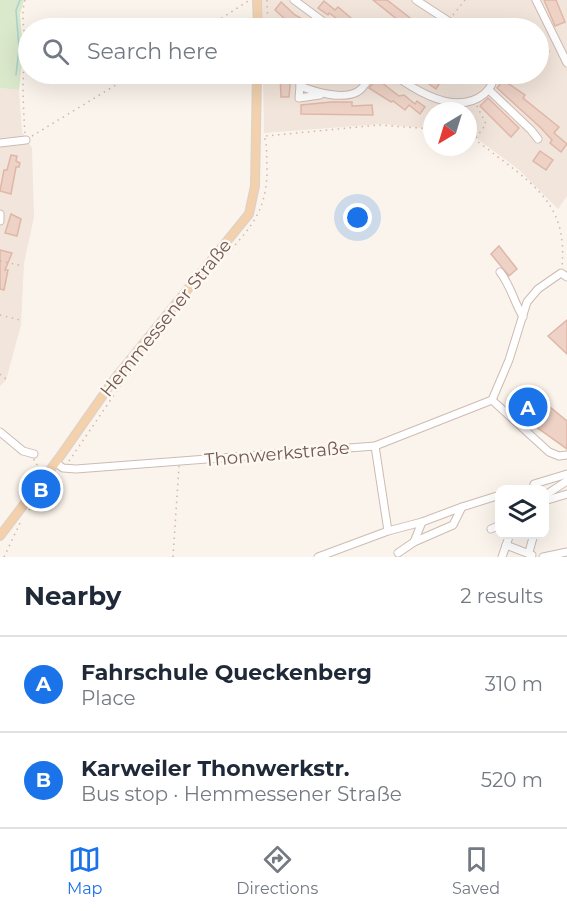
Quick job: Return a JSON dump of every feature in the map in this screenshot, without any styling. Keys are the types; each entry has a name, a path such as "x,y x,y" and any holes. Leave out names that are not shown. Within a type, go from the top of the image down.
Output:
{"main road":[{"path":"257,0 258,18"},
{"name":"Hemmessener Straße","path":"0,536 47,473 59,466 113,381 249,214 254,197 257,84"}],"street":[{"path":"294,0 318,18"},
{"path":"417,0 444,18"},
{"path":"536,0 545,18"},
{"path":"549,26 567,63"},
{"path":"327,94 300,86 299,98 356,93 364,84"},
{"path":"409,84 421,92 454,102 475,100 489,90 491,84"},
{"path":"489,90 531,130 538,140"},
{"path":"0,154 1,143 26,140"},
{"path":"0,214 0,221"},
{"path":"500,272 510,285 514,302 523,317"},
{"path":"564,275 538,288 527,302 492,400 549,452 559,456 567,455"},
{"name":"Thonwerkstraße","path":"59,466 180,462 375,446 492,400"},
{"path":"0,432 23,451 34,454"},
{"path":"375,446 388,531"},
{"path":"534,485 567,474"},
{"path":"549,496 567,481"},
{"path":"549,498 567,494"},
{"path":"318,557 388,531 422,522 495,497"},
{"path":"398,553 414,542 453,525 462,507"},
{"path":"414,542 422,522"},
{"path":"491,529 495,527"},
{"path":"502,557 508,539"},
{"path":"506,545 530,554 533,539"},
{"path":"339,557 345,546"},
{"path":"543,557 567,552"}],"path":[{"path":"23,18 25,0"},
{"path":"222,18 250,0"},
{"path":"267,0 268,18"},
{"path":"454,14 465,0"},
{"path":"549,52 554,49"},
{"path":"21,84 26,140 118,84"},
{"path":"477,136 486,124 478,109"},
{"path":"256,136 379,125 423,128"},
{"path":"477,141 528,179 556,215 563,233 564,275"},
{"path":"0,261 23,266"},
{"path":"0,315 20,320"},
{"path":"0,374 6,379"},
{"path":"34,454 34,462 47,473"},
{"path":"173,557 180,462"},
{"path":"27,512 59,466"},
{"path":"4,557 22,519"}],"shaded area":[{"path":"262,0 567,0 567,196 558,209 518,169 477,139 477,102 423,102 423,128 383,124 264,133 263,84 549,84 549,18 263,18"},
{"path":"0,88 19,90 22,132 32,148 34,217 24,263 21,325 6,380 0,386"}],"green space":[{"path":"0,0 24,0 20,18 18,18 19,90 0,88"}],"building":[{"path":"373,0 387,0 410,18 396,18"},
{"path":"544,0 556,0 565,22 555,26"},
{"path":"324,1 335,10 338,7 351,18 336,18 318,8"},
{"path":"281,2 300,18 284,18 275,10"},
{"path":"280,84 290,84 289,97 281,97"},
{"path":"373,84 383,84 399,96 404,95 415,104 417,101 423,106 423,110 420,114 409,105 405,110 393,101 391,102 369,88"},
{"path":"429,84 439,84 436,89"},
{"path":"500,84 509,84 525,95 523,98 559,127 554,133 567,144 561,152 550,143 552,140 541,128 497,88"},
{"path":"488,98 519,128 511,137 480,106"},
{"path":"352,102 352,106 372,105 373,115 301,114 301,105"},
{"path":"540,151 553,160 546,170 533,161"},
{"path":"11,155 17,156 16,161 20,163 19,167 16,167 11,194 0,191 4,170 7,170"},
{"path":"11,214 21,219 17,236 5,233"},
{"path":"499,246 517,269 509,276 491,254"},
{"path":"0,250 12,253 5,270 8,270 4,290 0,289"},
{"path":"567,320 567,354 548,336"},
{"path":"527,395 540,406 529,419 516,407"},
{"path":"550,407 567,421 567,449 535,426"}],"waterway":[{"path":"18,35 16,10 20,0"},
{"path":"16,75 18,57"}],"place":[{"name":"Fahrschule Queckenberg","path":"528,407"},
{"name":"Karweiler Thonwerkstr.","path":"41,489"}]}
